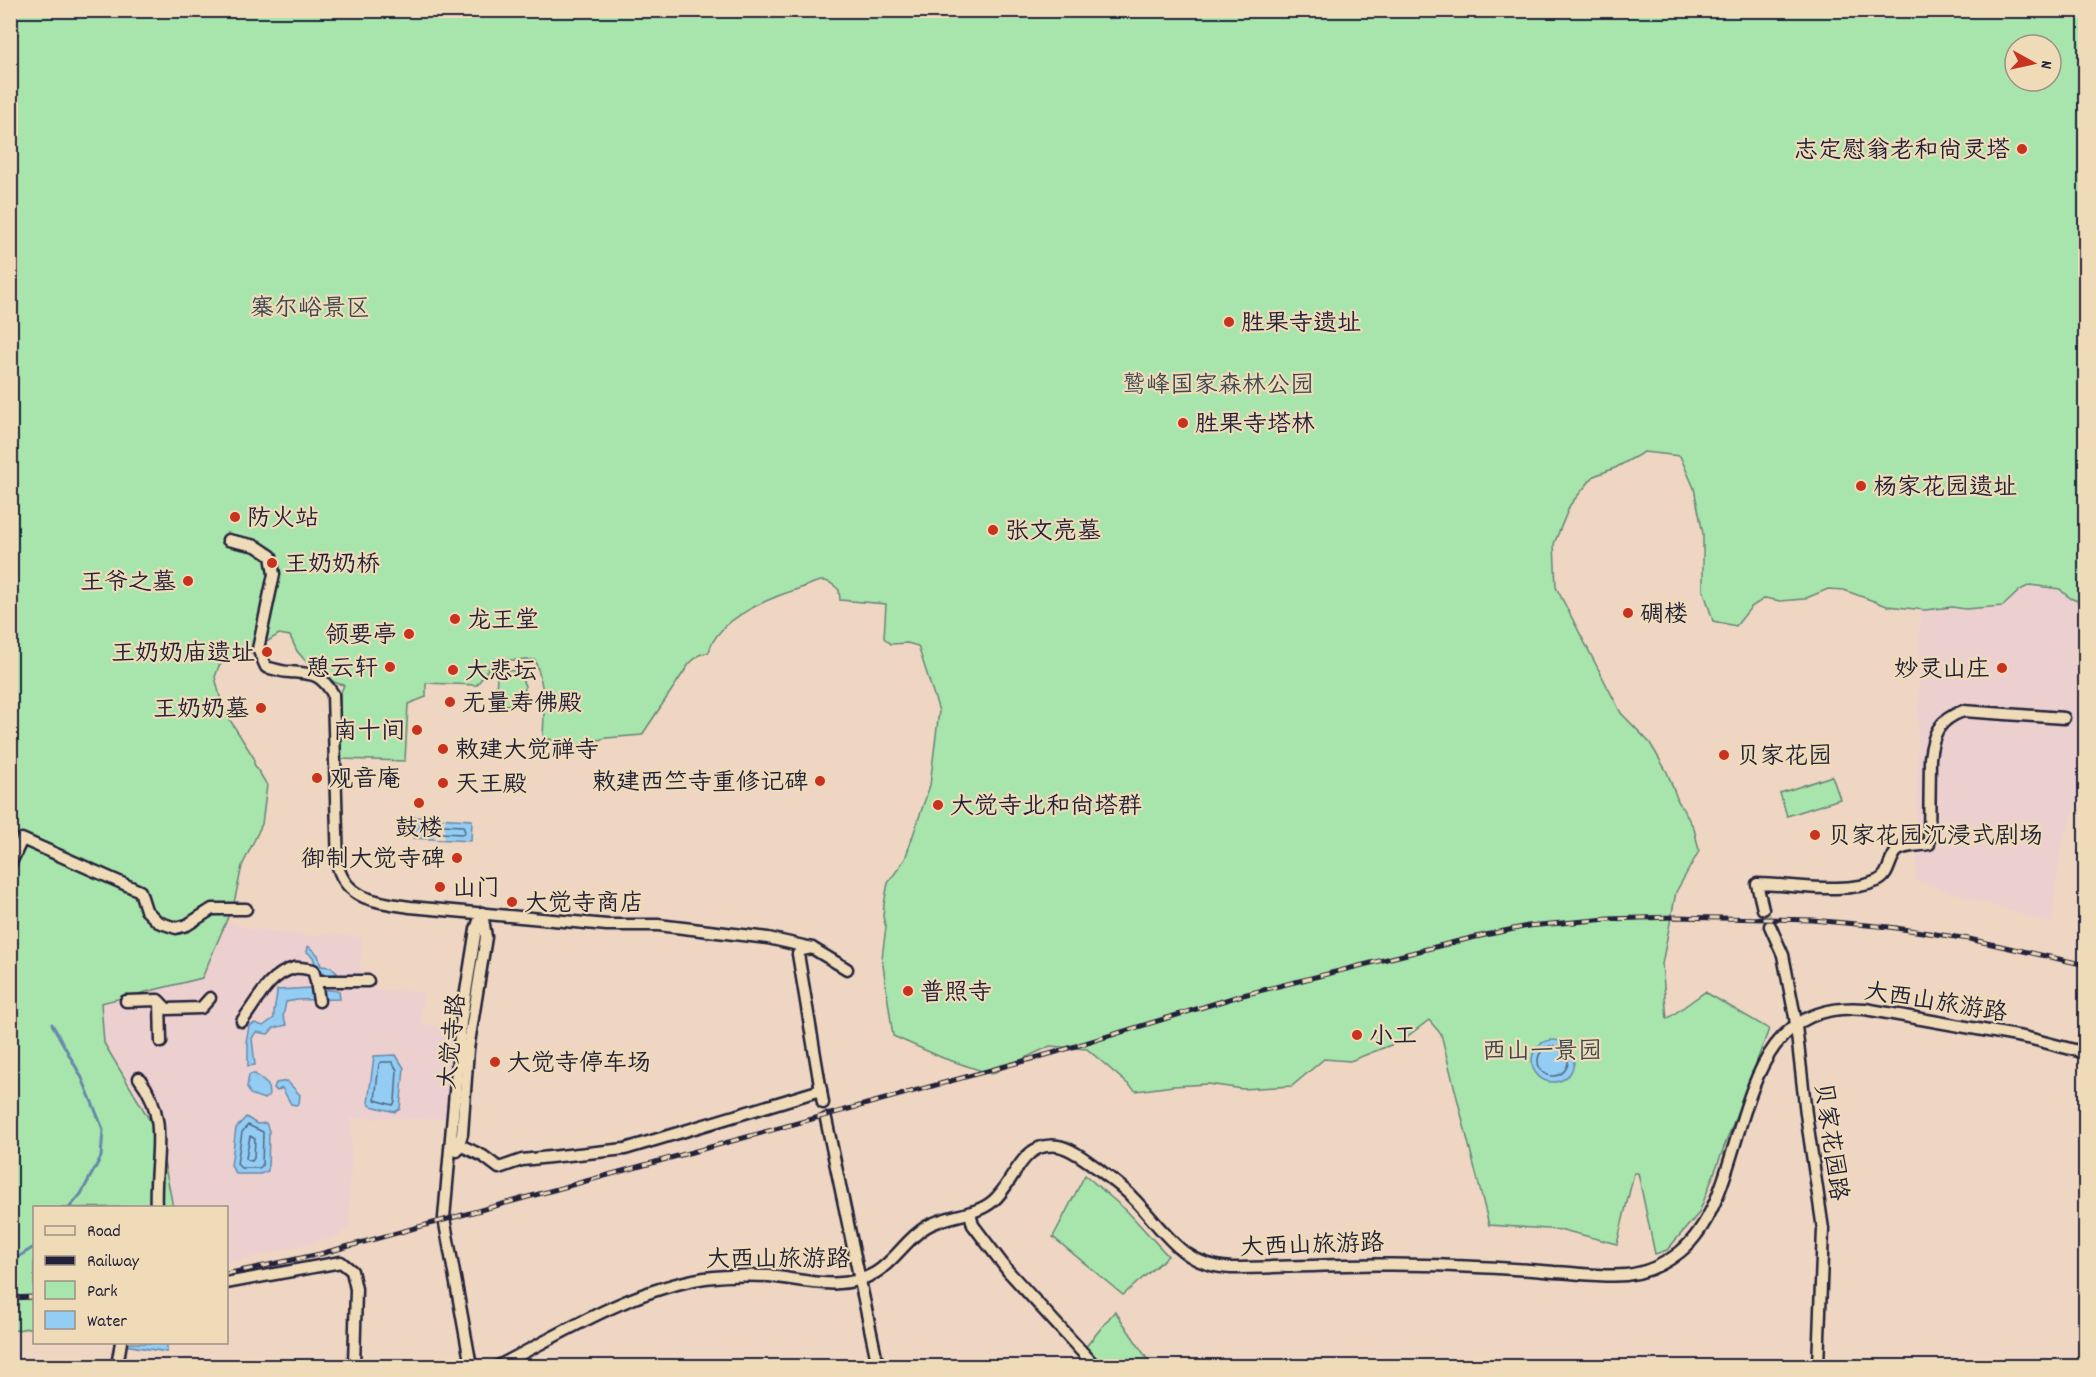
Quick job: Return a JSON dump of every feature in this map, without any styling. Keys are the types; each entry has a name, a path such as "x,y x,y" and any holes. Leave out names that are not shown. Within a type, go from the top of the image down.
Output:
{"street":[{"path":"228,540 256,546 271,556 274,574 258,649 266,667 287,672 310,673 324,680 333,694 338,867 342,879 356,894 377,903 607,925 658,925 768,938 812,948 847,969"},
{"path":"1763,909 1757,884 1841,888 1863,886 1880,880 1886,874 1898,851 1929,844 1931,752 1941,725 1948,718 1963,711 2034,718 2064,718"},
{"path":"10,864 22,839 140,891 146,910 158,922 176,928 187,925 212,909 246,909"},
{"name":"大觉寺路","path":"471,1366 444,1218 461,1023 475,934 482,913"},
{"name":"大觉寺路","path":"448,1173 460,1145 462,1134 472,1018 486,937 482,913"},
{"name":"贝家花园路","path":"1770,926 1778,940 1785,961 1796,1026 1824,1238 1818,1366"},
{"path":"812,948 802,950 798,954 823,1103"},
{"path":"242,1021 272,980 296,967 313,970 319,1000"},
{"path":"316,981 368,981"},
{"path":"126,1001 158,1000 167,1009 201,1008 210,999"},
{"path":"160,1002 161,1042"},
{"name":"大西山旅游路","path":"498,1366 630,1298 682,1282 715,1277 745,1276 833,1284 844,1284 860,1279 877,1272 924,1228 942,1219 970,1213 996,1199 1022,1160 1029,1153 1044,1146 1055,1146 1072,1152 1111,1179 1131,1195 1174,1245 1190,1257 1209,1265 1241,1268 1396,1263 1592,1275 1636,1274 1656,1267 1674,1256 1688,1245 1701,1228 1716,1198 1763,1062 1786,1032 1815,1016 1844,1008 1865,1009 2028,1038 2085,1053"},
{"path":"139,1078 149,1090 159,1121 156,1206"},
{"path":"460,1145 483,1156 499,1168 522,1160 625,1149 821,1090"},
{"path":"826,1119 878,1366"},
{"path":"970,1213 973,1225 1008,1271 1095,1366"},
{"path":"228,1283 341,1262 352,1271 356,1289 354,1366"},
{"path":"117,1366 121,1344"}],"shaded area":[{"path":"2030,585 2061,589 2077,602 2085,602 2085,778 2060,852 2052,924 1916,881 1920,609 2003,606 2020,590"},
{"path":"220,919 247,928 311,936 325,934 362,937 360,968 363,973 369,973 368,989 423,992 421,1023 455,1029 448,1119 352,1118 349,1227 337,1237 228,1263 228,1206 120,1206 104,1043 94,1008"}],"green space":[{"name":"鹫峰国家森林公园","path":"11,11 2085,11 2085,602 2071,598 2060,589 2030,585 2020,590 2003,606 1925,610 1887,606 1844,590 1828,589 1804,599 1780,601 1765,598 1751,607 1736,626 1713,621 1703,589 1703,534 1694,488 1680,456 1644,452 1615,468 1594,476 1570,505 1554,544 1556,587 1621,713 1650,743 1694,828 1699,851 1676,892 1662,964 1667,1019 1705,992 1769,1029 1699,1213 1667,1250 1655,1254 1638,1173 1634,1173 1617,1244 1563,1230 1489,1225 1441,1034 1429,1020 1401,1041 1350,1061 1324,1059 1292,1086 1243,1089 1208,1084 1136,1091 1087,1049 1050,1046 991,1074 943,1058 893,1036 882,958 886,927 883,917 884,904 888,883 905,859 930,785 939,711 918,646 907,643 891,644 884,638 886,604 840,600 839,590 826,581 815,582 761,603 734,619 714,640 709,652 699,655 689,664 642,735 606,738 594,741 581,750 543,735 544,697 535,660 494,660 477,685 426,683 426,697 408,704 405,761 340,759 340,695 344,685 336,683 309,665 297,651 290,636 279,634 252,651 233,656 219,666 215,677 223,709 254,758 254,764 267,785 262,824 242,866 234,903 202,978 101,1003 104,1043 159,1136 173,1206 33,1206 33,1327 11,1331"},
{"path":"497,670 518,671 525,686 524,706 496,704"},
{"path":"1832,776 1840,799 1787,816 1780,793"},
{"path":"1085,1175 1127,1211 1168,1256 1123,1295 1053,1237"},
{"path":"1115,1311 1152,1366 1101,1366 1084,1349"}],"water":[{"path":"414,817 472,820 471,841 413,838"},
{"path":"308,946 318,955 321,966 331,967 337,973 329,977 316,967 313,957 307,952"},
{"path":"311,988 339,991 340,999 286,1002 283,1017 287,1025 274,1028 268,1034 256,1032 252,1038 255,1065 248,1066 248,1043 246,1042 249,1026 255,1023 263,1026 274,1018 277,990"},
{"path":"1553,1040 1561,1041 1568,1046 1573,1053 1573,1069 1568,1076 1561,1081 1553,1082 1545,1081 1538,1076 1533,1069 1532,1061 1533,1053 1538,1046 1545,1041"},
{"path":"396,1055 404,1068 400,1109 395,1112 371,1106 368,1103 374,1056"},
{"path":"251,1074 255,1074 268,1085 269,1096 264,1099 250,1094 247,1087"},
{"path":"287,1081 300,1095 299,1103 296,1105 291,1104 282,1088 277,1091 274,1088 276,1083"},
{"path":"246,1117 257,1124 266,1123 269,1131 268,1171 260,1174 236,1174 231,1166 236,1128"},
{"path":"167,1344 167,1352 125,1345"}],"pier":[{"path":"436,818 445,819 444,839 434,839"}],"waterway":[{"path":"52,1024 82,1078 103,1129 101,1157 81,1194 71,1206"},
{"path":"10,1262 33,1248"}],"tunnel":[{"path":"1763,909 1770,926"}],"railway":[{"path":"228,1274 320,1254 1053,1053 1239,996 1528,926 1608,919 1675,917 1812,920 1889,927 1969,939 2086,965"},
{"path":"10,1298 33,1297"}],"place":[{"name":"志定慰翁老和尚灵塔","path":"2022,149"},
{"name":"胜果寺遗址","path":"1229,322"},
{"name":"胜果寺塔林","path":"1183,423"},
{"name":"杨家花园遗址","path":"1861,486"},
{"name":"防火站","path":"235,517"},
{"name":"张文亮墓","path":"993,530"},
{"name":"王奶奶桥","path":"272,563"},
{"name":"王爷之墓","path":"188,581"},
{"name":"碉楼","path":"1628,613"},
{"name":"龙王堂","path":"455,619"},
{"name":"领要亭","path":"409,634"},
{"name":"王奶奶庙遗址","path":"267,652"},
{"name":"憩云轩","path":"390,667"},
{"name":"妙灵山庄","path":"2002,668"},
{"name":"大悲坛","path":"453,670"},
{"name":"无量寿佛殿","path":"450,702"},
{"name":"王奶奶墓","path":"261,708"},
{"name":"南十间","path":"417,730"},
{"name":"敕建大觉禅寺","path":"443,749"},
{"name":"贝家花园","path":"1724,755"},
{"name":"观音庵","path":"317,778"},
{"name":"敕建西竺寺重修记碑","path":"820,781"},
{"name":"天王殿","path":"443,783"},
{"name":"鼓楼","path":"419,803"},
{"name":"大觉寺北和尚塔群","path":"938,805"},
{"name":"贝家花园沉浸式剧场","path":"1815,835"},
{"name":"御制大觉寺碑","path":"457,858"},
{"name":"山门","path":"440,887"},
{"name":"大觉寺商店","path":"512,902"},
{"name":"普照寺","path":"908,991"},
{"name":"小工","path":"1357,1035"},
{"name":"大觉寺停车场","path":"495,1062"}],"park label":[{"name":"寨尔峪景区","path":"310,307"},
{"name":"西山一景园","path":"1542,1050"}]}
